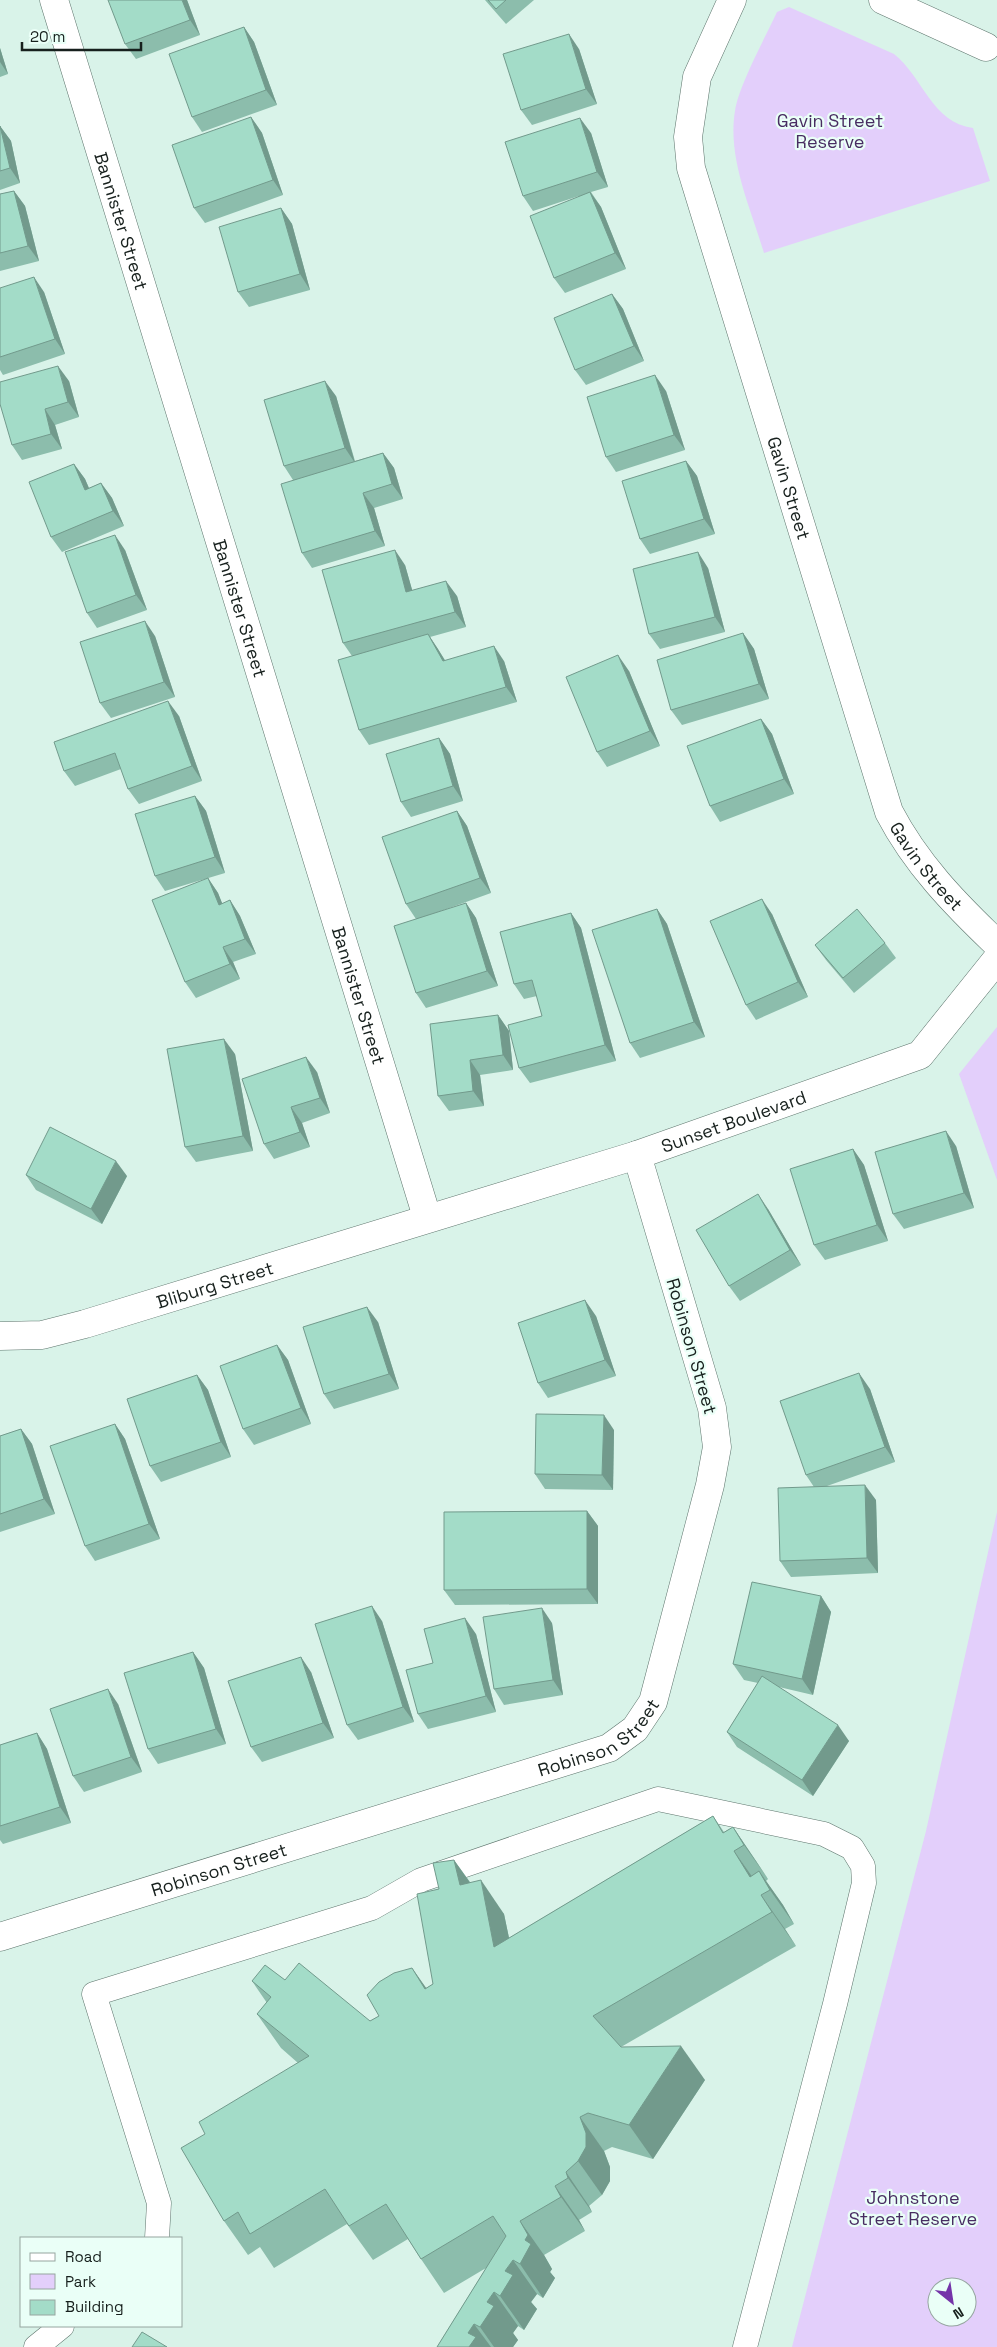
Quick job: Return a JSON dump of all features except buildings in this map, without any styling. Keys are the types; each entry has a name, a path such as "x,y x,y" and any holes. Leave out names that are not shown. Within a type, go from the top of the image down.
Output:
{"street":[{"name":"Bannister Street","path":"54,0 427,1218"},
{"name":"Gavin Street","path":"732,0 697,77 688,137 691,168 889,812 903,839 954,903 997,944"},
{"path":"883,0 986,48"},
{"name":"Sunset Boulevard","path":"427,1218 637,1155 920,1055 997,959"},
{"name":"Robinson Street","path":"0,1937 609,1748 635,1728 653,1702 710,1485 717,1447 712,1408 637,1155"},
{"name":"Bliburg Street","path":"0,1336 42,1335 84,1324 427,1218"}],"lane":[{"path":"157,2237 159,2203 94,1994 372,1908 420,1880 658,1799 824,1834 852,1848 863,1866 864,1882 835,2004 745,2347"},
{"path":"36,2347 61,2327"}],"green space":[{"name":"Gavin Street Reserve","path":"789,7 894,54 947,118 973,128 990,181 764,253 737,165 733,129 737,100 747,75 777,12"},
{"path":"997,1027 997,1180 959,1074"},
{"name":"Johnstone Street Reserve","path":"997,1512 997,2347 792,2347 926,1831"}]}
